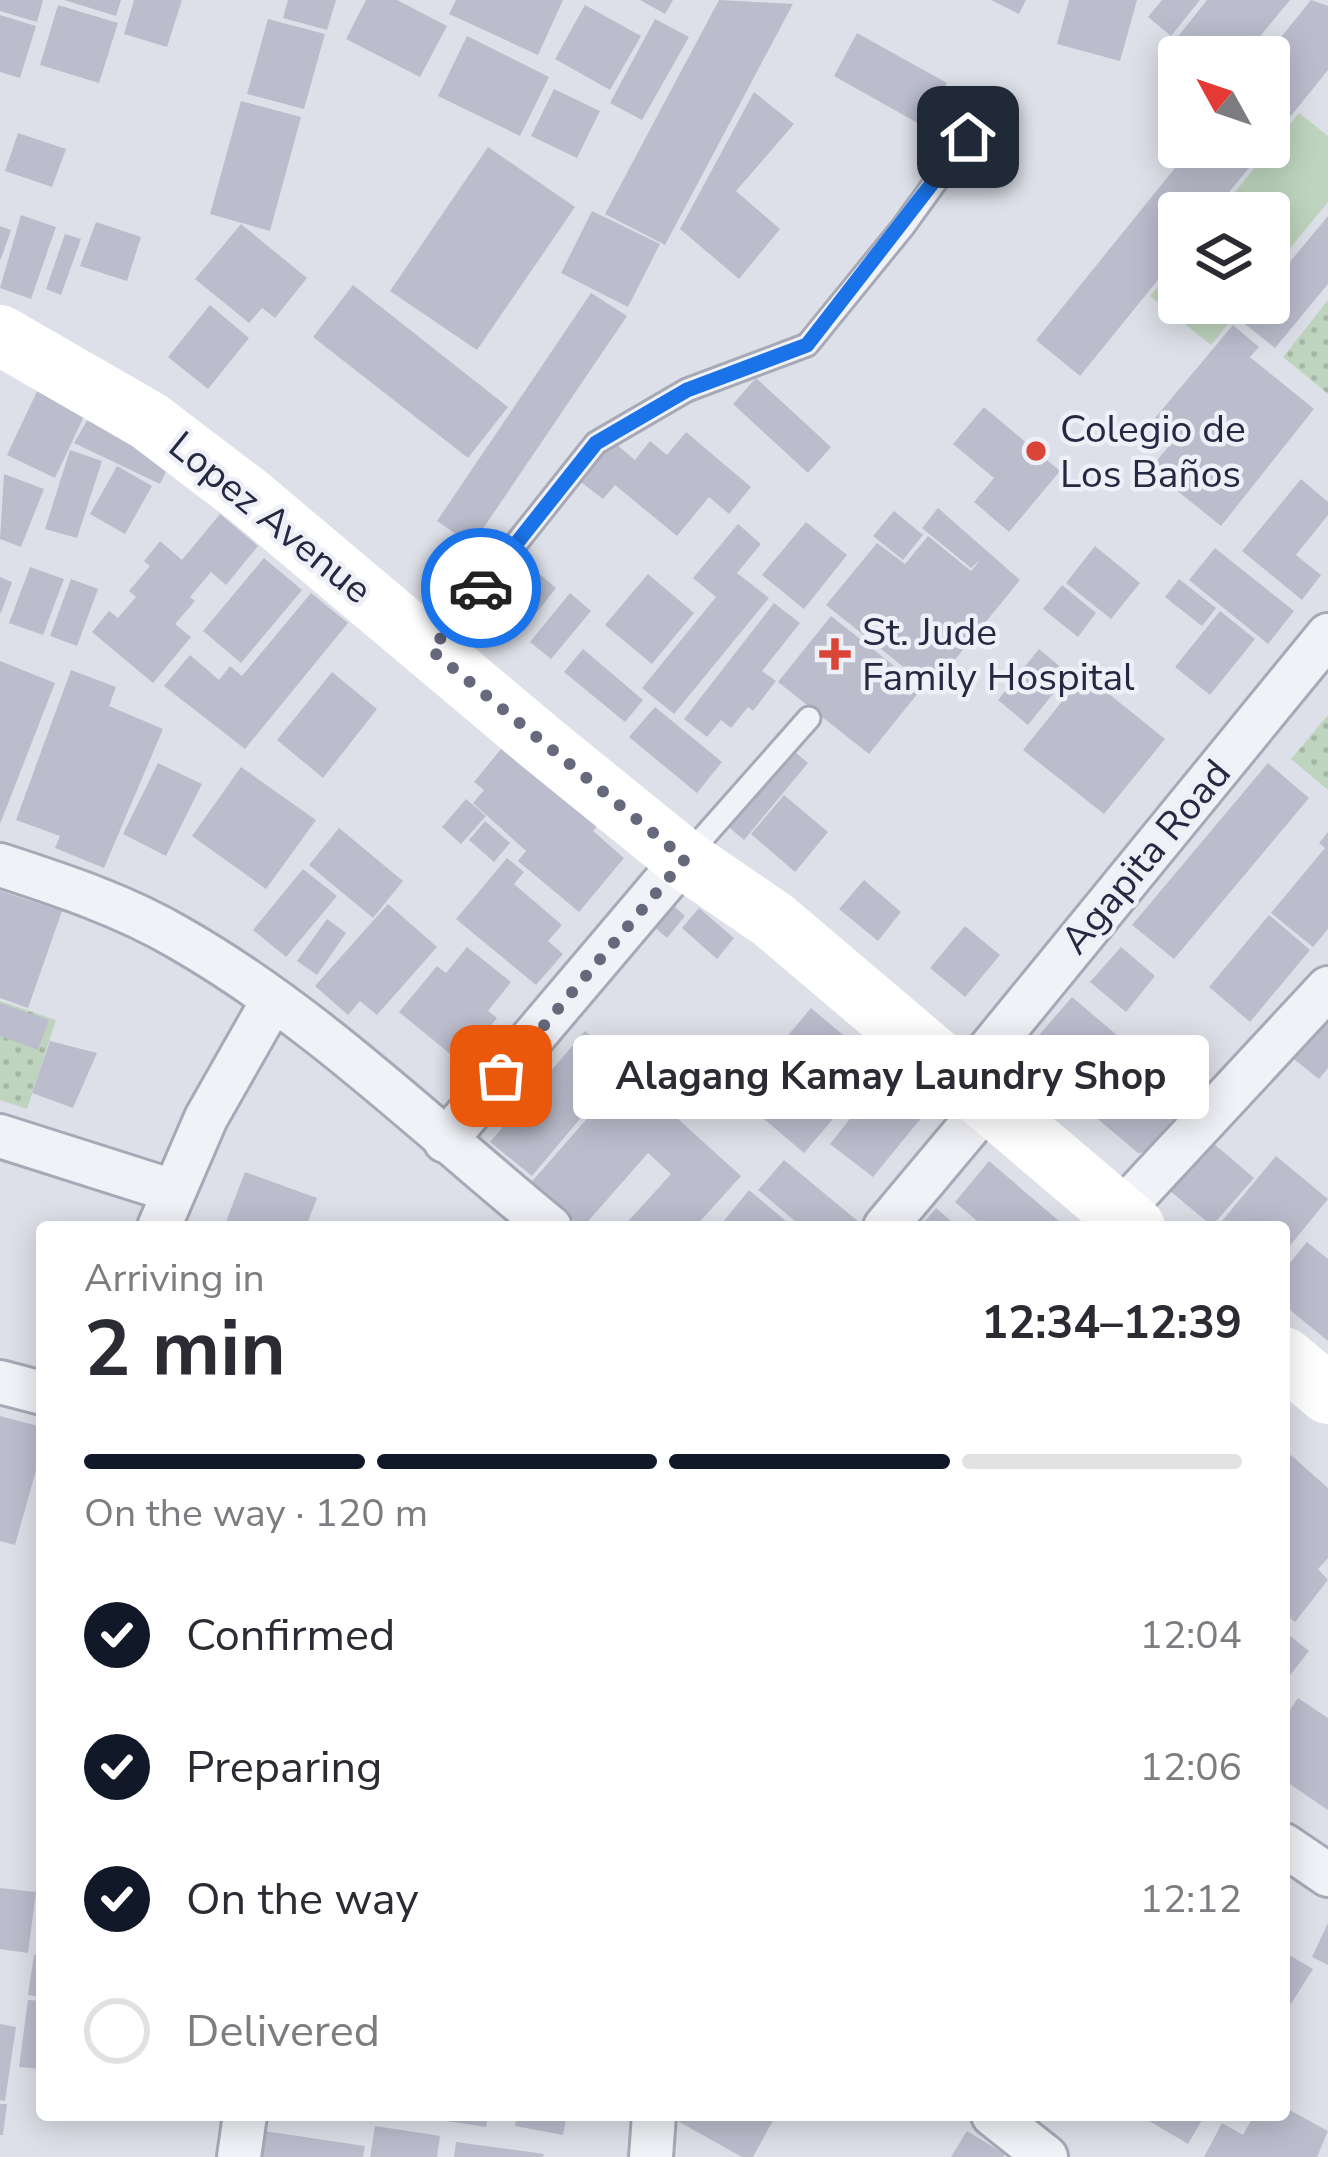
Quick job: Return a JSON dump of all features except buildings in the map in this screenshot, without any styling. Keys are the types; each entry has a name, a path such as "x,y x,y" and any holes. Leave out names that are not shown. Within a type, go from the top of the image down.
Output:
{"main road":[{"name":"Lopez Avenue","path":"0,335 149,422 685,859 773,920 1127,1220"},
{"path":"1290,1362 1328,1394"}],"street":[{"name":"Agapita Road","path":"888,1221 977,1091 1328,635"},
{"path":"446,1142 685,859"},
{"path":"0,866 83,892 178,937 273,1000 543,1221"},
{"path":"1127,1220 1328,988"},
{"path":"0,1136 166,1209 206,1118 273,1000"},
{"path":"0,1382 36,1391"},
{"path":"1290,1849 1328,1875"},
{"path":"239,2157 244,2121"},
{"path":"650,2157 653,2121"},
{"path":"1001,2121 1046,2157"}],"lane":[{"path":"431,650 596,443 687,390 807,345 968,137"},
{"path":"685,859 809,718"}],"green space":[{"path":"1299,113 1328,136 1328,202 1290,248 1290,192 1235,192 1254,168 1290,168 1290,124"},
{"path":"1328,300 1328,394 1283,357"},
{"path":"1185,324 1228,324 1211,345"},
{"path":"1328,715 1328,790 1291,759"},
{"path":"0,1001 56,1020 27,1109 0,1100"}],"way so far":[{"path":"481,588 431,650 685,859 501,1076"}],"place":[{"name":"Colegio de Los Baños","path":"1036,451"},
{"name":"St. Jude Family Hospital","path":"835,654"},
{"name":"Alagang Kamay Laundry Shop","path":"501,1076"}],"route":[{"path":"481,588 596,443 687,390 772,362 807,345 903,227 968,137"}]}
